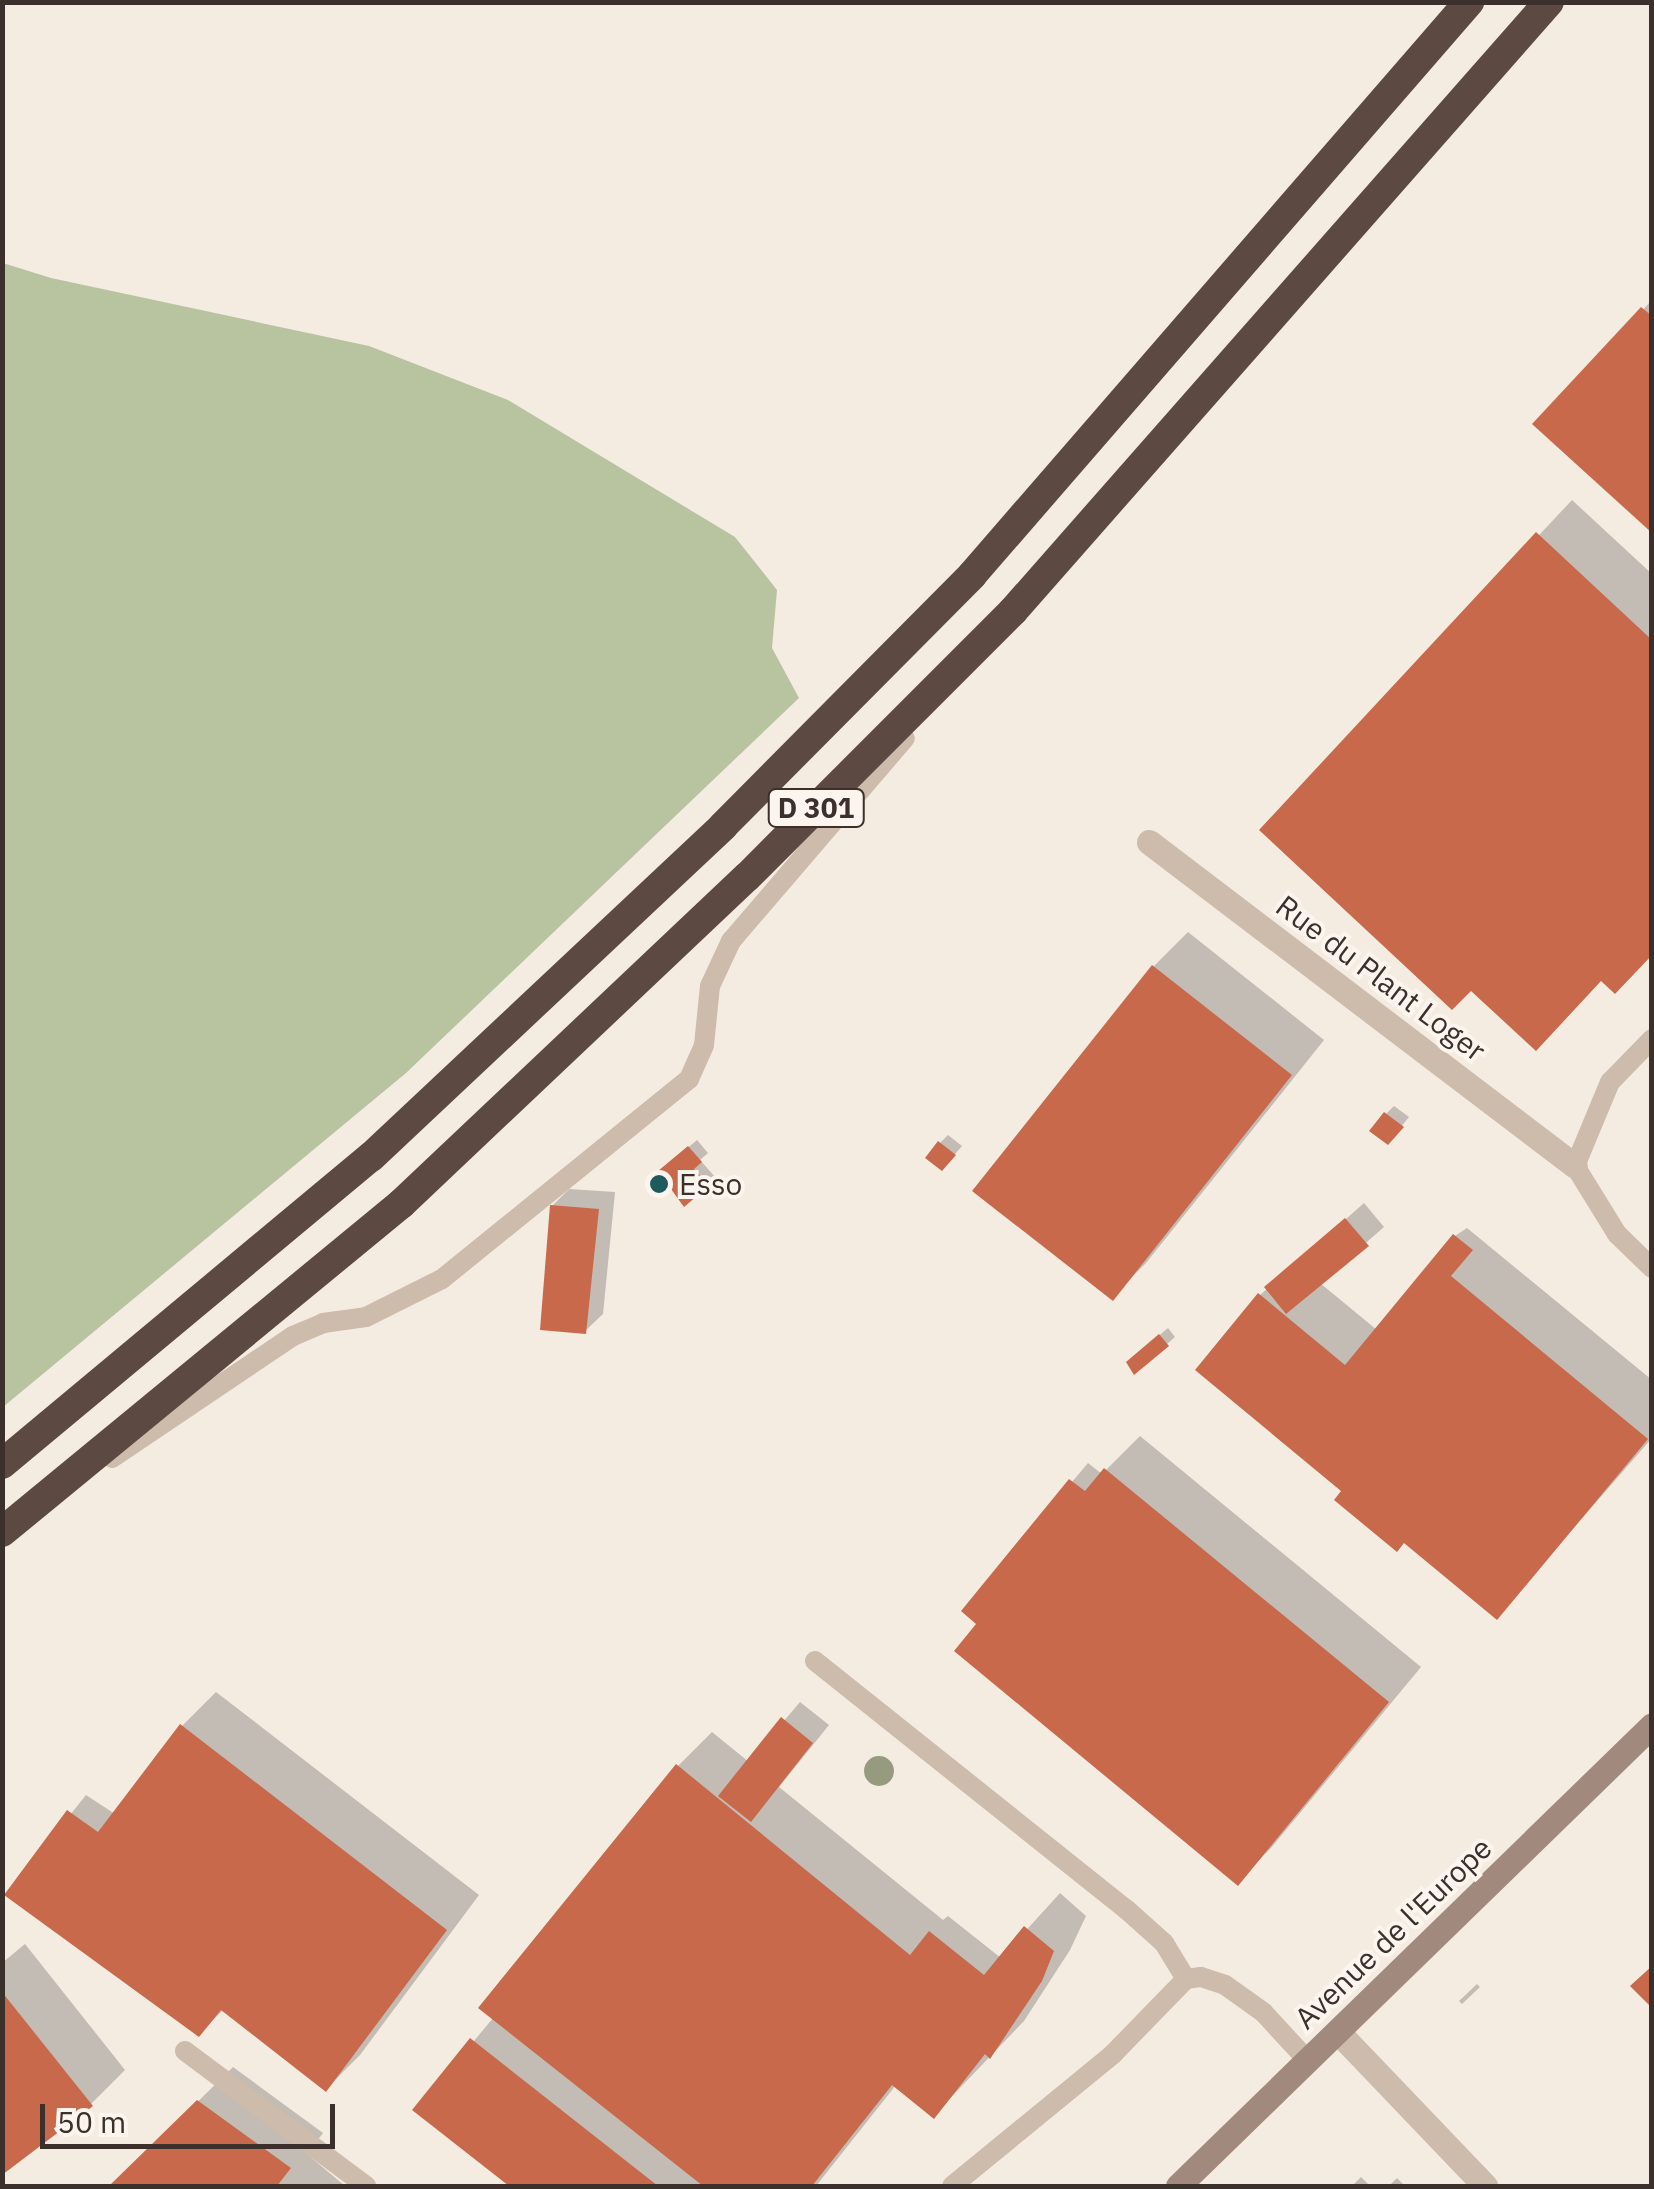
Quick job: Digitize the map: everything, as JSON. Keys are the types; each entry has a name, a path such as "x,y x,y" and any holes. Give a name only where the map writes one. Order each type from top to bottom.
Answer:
{"highway":[{"name":"D 301","path":"2,1464 371,1157 723,826 972,575 1469,2"},
{"name":"D 301","path":"4,1531 401,1204 747,877 1013,611 1549,2"}],"street":[{"name":"Rue du Plant Loger","path":"1148,842 1574,1166"},
{"name":"Avenue de l'Europe","path":"1178,2186 1652,1725"},
{"path":"1338,2032 1485,2186"}],"lane":[{"path":"4,1531 293,1336 323,1324 366,1317 442,1279 689,1078 704,1045 710,986 731,941 1013,611"},
{"path":"1652,1038 1610,1082 1574,1166 1618,1234 1652,1268"},
{"path":"815,1661 1126,1909 1164,1943 1186,1979"},
{"path":"952,2186 1113,2054 1186,1979 1201,1977 1224,1985 1263,2012 1308,2060"},
{"path":"185,2051 366,2186"}],"green space":[{"path":"3,263 51,278 369,346 508,400 735,537 777,590 772,648 799,698 406,1073 3,1407"}],"building":[{"path":"1641,307 1652,316 1652,533 1532,424"},
{"path":"1536,532 1652,640 1652,955 1615,994 1601,981 1536,1051 1471,991 1452,1010 1259,830"},
{"path":"1152,965 1292,1075 1113,1301 972,1191"},
{"path":"1384,1112 1404,1127 1388,1145 1369,1131"},
{"path":"938,1141 956,1155 942,1171 925,1158"},
{"path":"688,1146 702,1162 694,1169 709,1186 684,1207 658,1171"},
{"path":"550,1205 599,1209 586,1334 540,1330"},
{"path":"1345,1218 1369,1246 1286,1314 1264,1287"},
{"path":"1453,1234 1473,1250 1451,1276 1648,1439 1497,1620 1404,1543 1397,1552 1334,1500 1341,1491 1195,1370 1258,1293 1345,1365"},
{"path":"1159,1334 1169,1346 1134,1375 1126,1362"},
{"path":"1104,1468 1389,1702 1238,1886 954,1651 976,1624 961,1611 1069,1479 1085,1491"},
{"path":"781,1717 813,1743 751,1822 718,1796"},
{"path":"180,1724 447,1930 326,2092 221,2010 199,2037 4,1895 67,1810 98,1832"},
{"path":"676,1764 910,1955 929,1931 984,1975 1024,1926 1054,1951 1042,1981 990,2059 985,2054 934,2119 892,2085 812,2186 703,2186 478,2008"},
{"path":"1652,1966 1652,2008 1630,1986"},
{"path":"2,1992 93,2106 2,2175"},
{"path":"470,2038 658,2186 509,2186 412,2110"},
{"path":"197,2100 291,2168 277,2186 109,2186"}],"place":[{"name":"Esso","path":"659,1184"}]}
